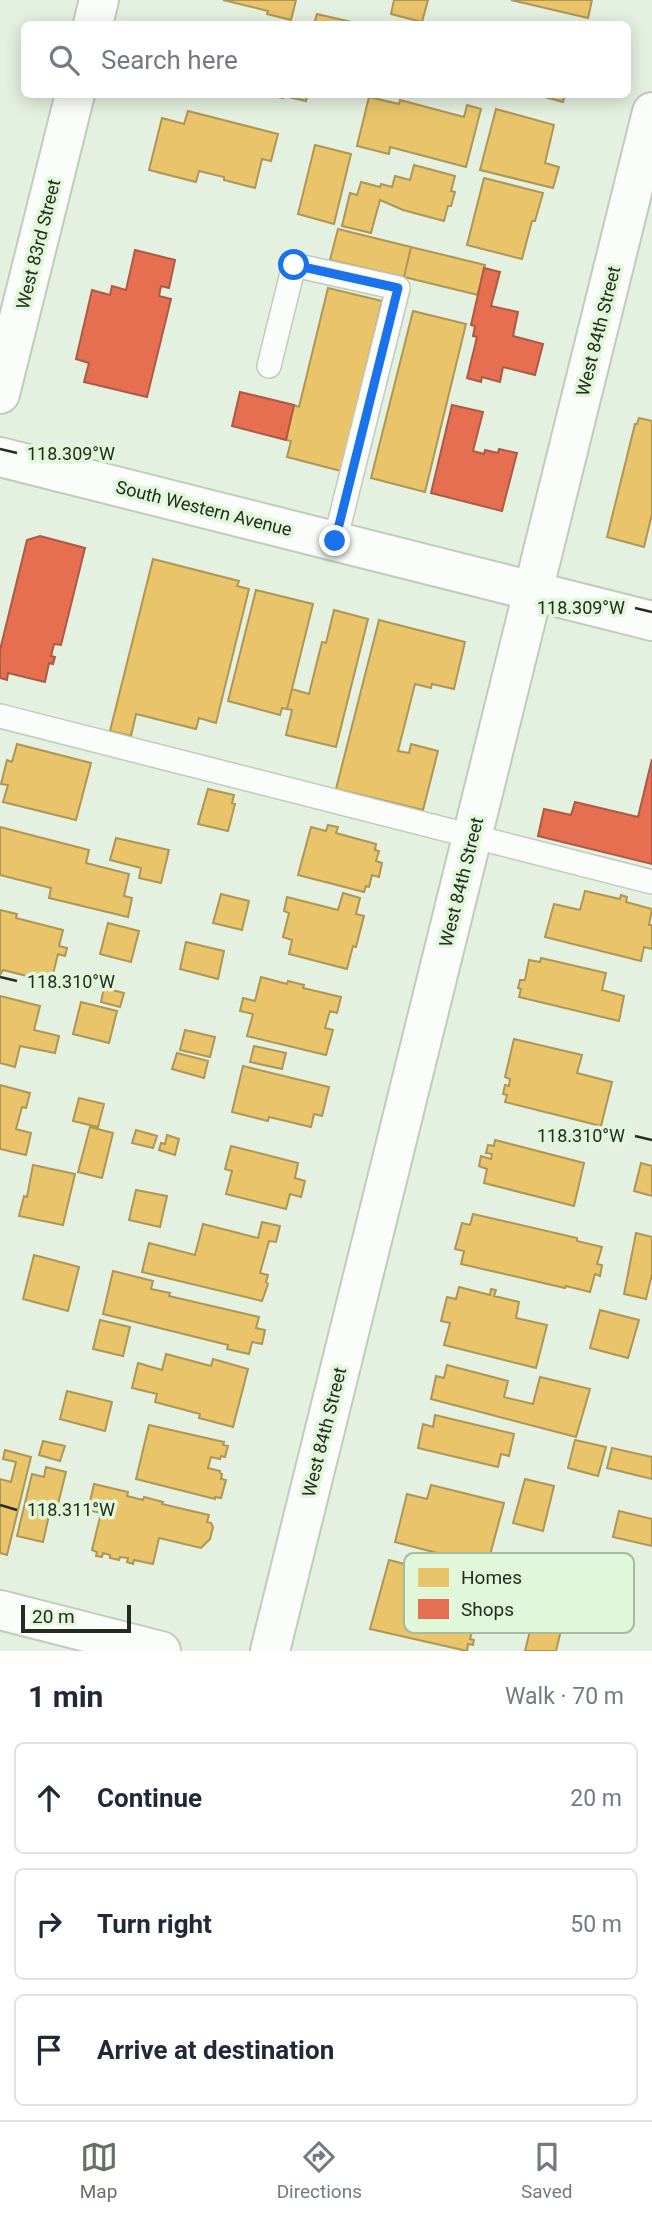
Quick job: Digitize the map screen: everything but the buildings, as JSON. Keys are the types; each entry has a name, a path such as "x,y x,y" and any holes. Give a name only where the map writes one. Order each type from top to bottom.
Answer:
{"street":[{"path":"94,21 99,0"},
{"name":"West 83rd Street","path":"0,394 74,98"},
{"name":"West 84th Street","path":"270,1651 652,112"},
{"name":"South Western Avenue","path":"0,457 652,621"},
{"path":"0,1611 162,1651"}],"lane":[{"path":"269,366 294,265 398,288 335,541"},
{"path":"0,716 652,882"}],"route":[{"path":"294,265 398,288 335,541"}]}
